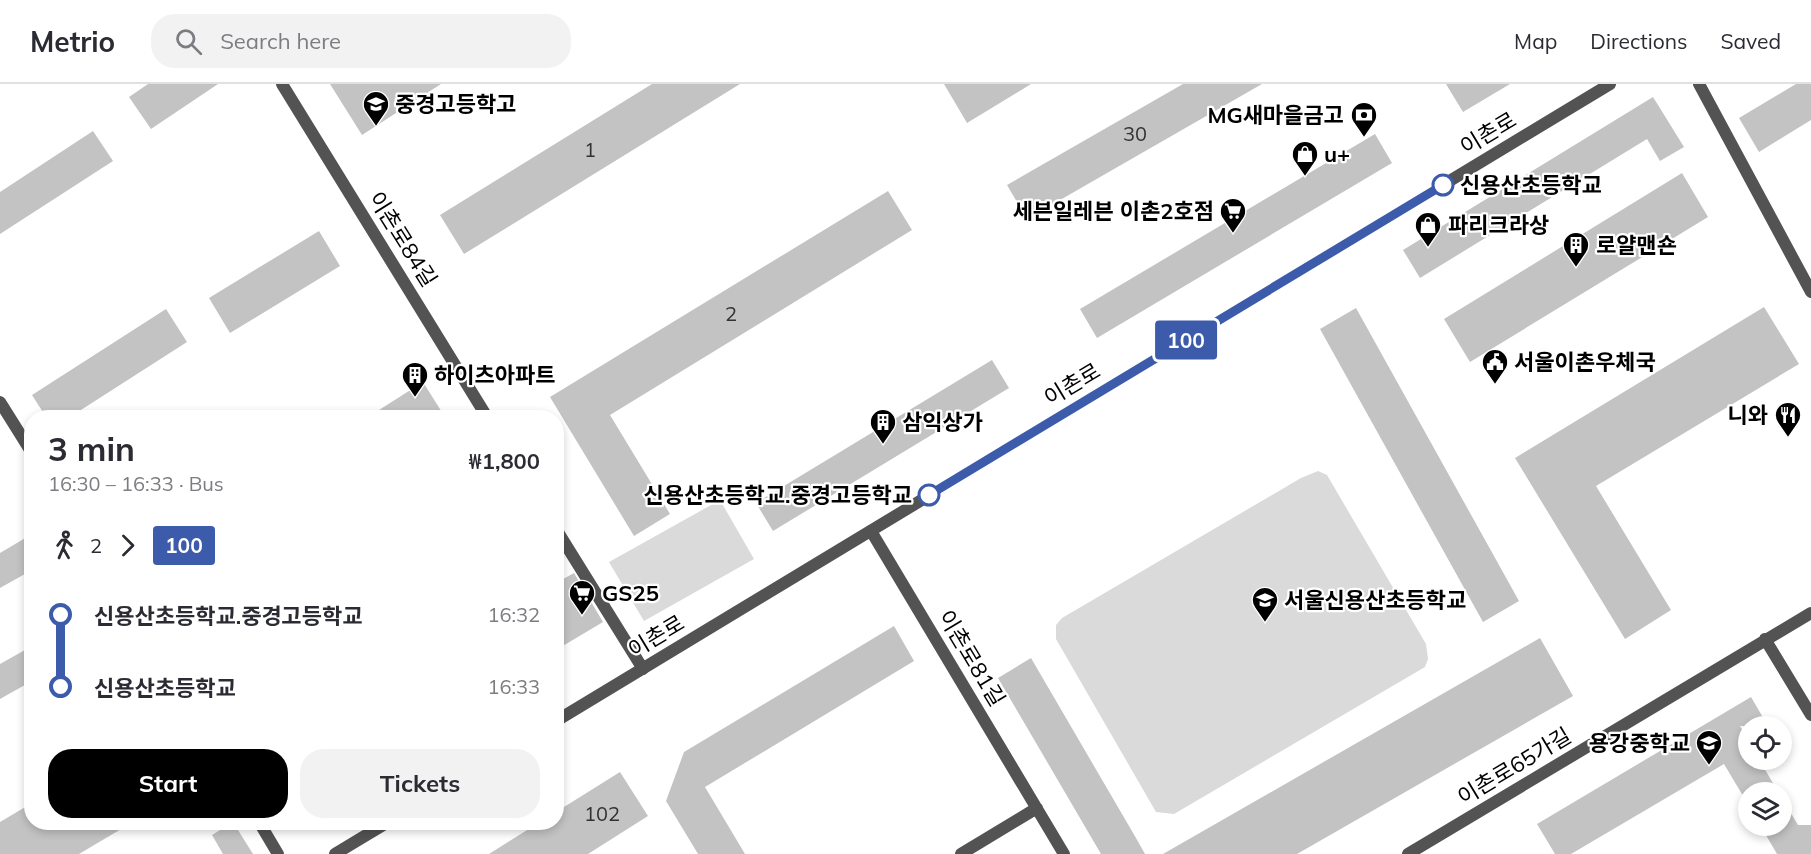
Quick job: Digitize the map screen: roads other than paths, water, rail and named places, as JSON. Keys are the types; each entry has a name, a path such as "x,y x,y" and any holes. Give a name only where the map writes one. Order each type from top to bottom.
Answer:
{"street":[{"name":"이촌로84길","path":"282,84 484,410"},
{"name":"이촌로","path":"564,716 1610,84"},
{"path":"1699,84 1811,292"},
{"path":"0,402 24,440"},
{"name":"이촌로81길","path":"871,531 1065,854"},
{"path":"564,542 643,669"},
{"name":"이촌로65가길","path":"1408,854 1811,613"},
{"path":"1765,639 1811,715"},
{"path":"961,854 1037,808"},
{"path":"263,830 278,854"},
{"path":"335,854 375,830"}],"place":[{"name":"중경고등학고","path":"376,127"},
{"name":"MG새마을금고","path":"1364,138"},
{"name":"u+","path":"1305,177"},
{"name":"신용산초등학교","path":"1443,185"},
{"name":"세븐일레븐 이촌2호점","path":"1233,234"},
{"name":"파리크라상","path":"1428,248"},
{"name":"로얄맨숀","path":"1576,268"},
{"name":"서울이촌우체국","path":"1495,385"},
{"name":"하이츠아파트","path":"415,398"},
{"name":"니와","path":"1788,438"},
{"name":"삼익상가","path":"883,445"},
{"name":"신용산초등학교.중경고등학교","path":"929,495"},
{"name":"GS25","path":"582,616"},
{"name":"서울신용산초등학교","path":"1265,623"},
{"name":"용강중학교","path":"1709,766"}]}
